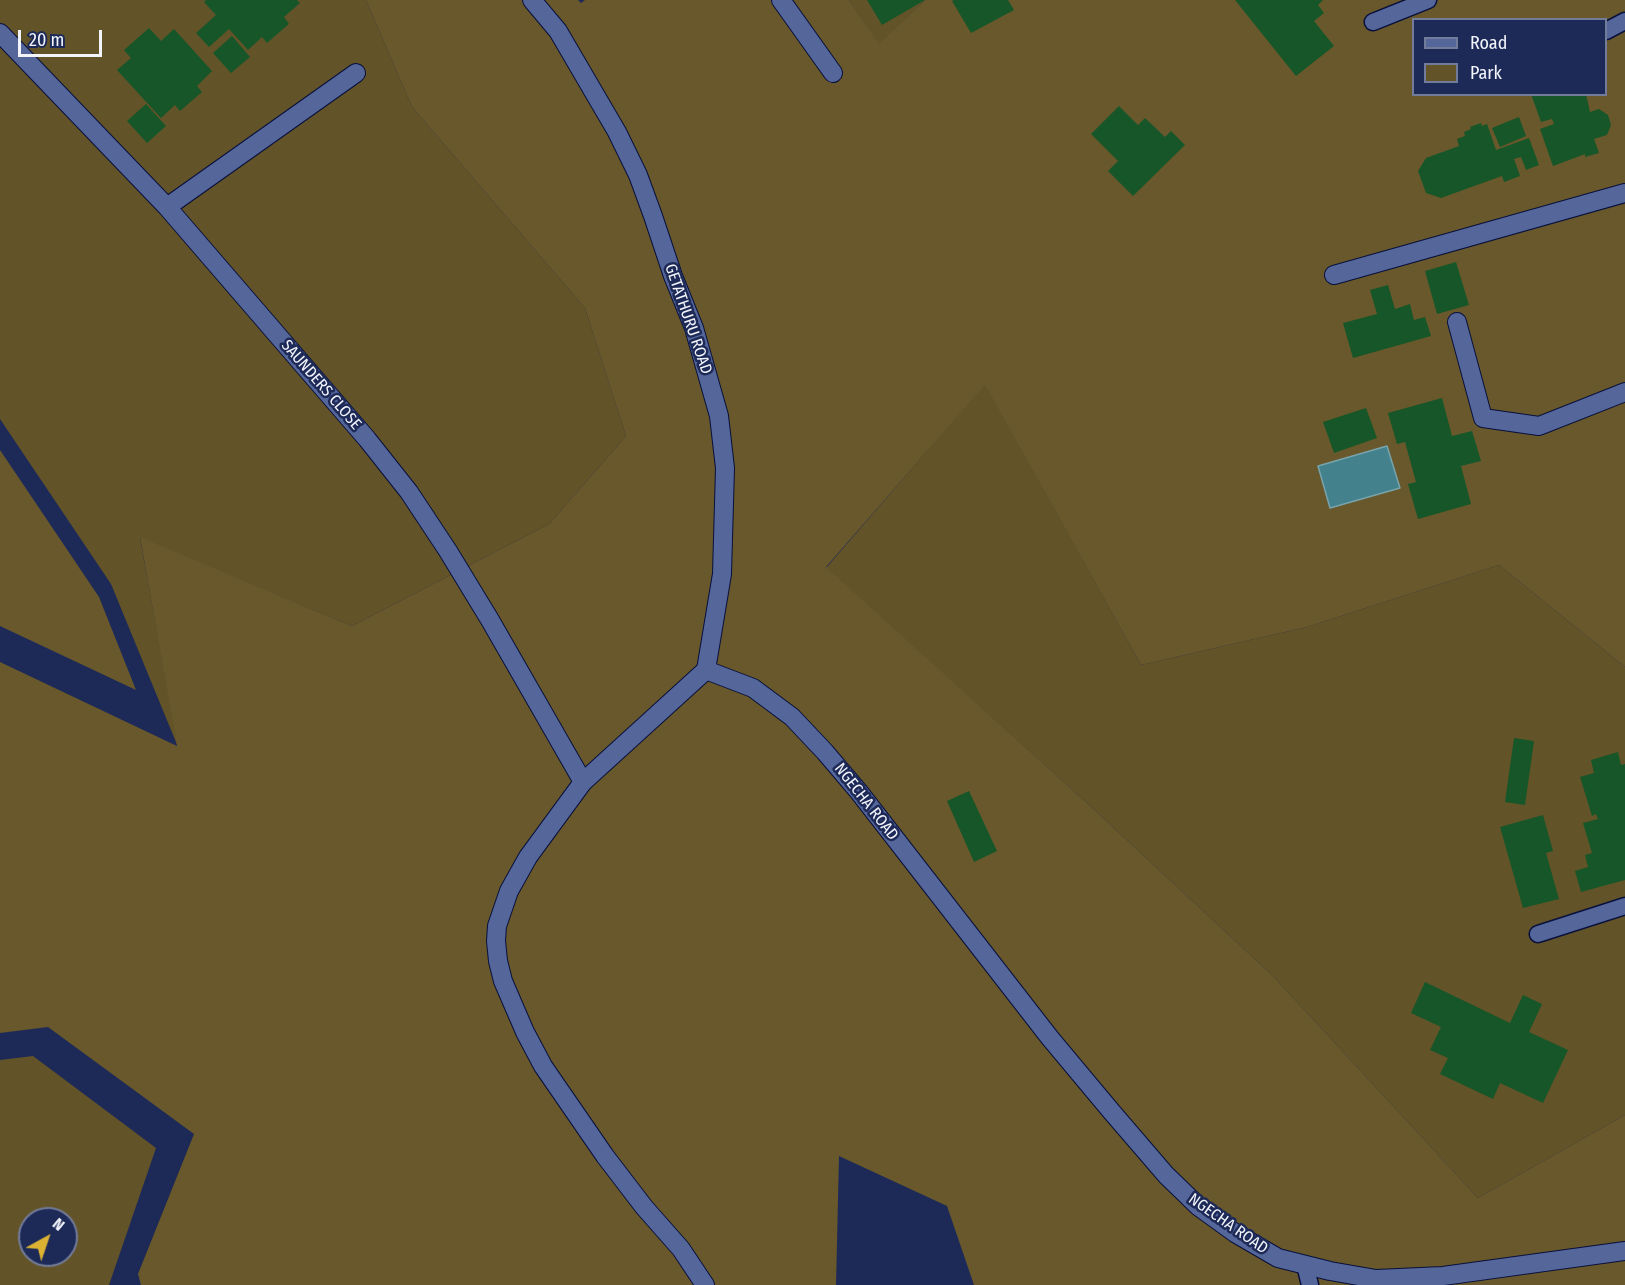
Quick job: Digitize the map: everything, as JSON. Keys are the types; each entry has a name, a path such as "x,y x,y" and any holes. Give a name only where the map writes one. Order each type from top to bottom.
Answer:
{"street":[{"name":"GETATHURU ROAD","path":"532,0 558,31 617,132 638,175 693,328 719,416 725,468 722,574 706,670"},
{"path":"781,0 832,73"},
{"name":"SAUNDERS CLOSE","path":"0,33 167,207 367,439 409,492 490,620 583,782"},
{"path":"167,207 356,73"},
{"path":"1334,275 1625,193"},
{"path":"1457,322 1483,418 1539,426 1625,392"},
{"path":"705,1285 681,1249 644,1207 605,1156 543,1066 525,1032 503,981 498,961 497,926 509,891 528,856 583,782 706,670"},
{"name":"NGECHA ROAD","path":"706,670 753,688 792,717 825,752 859,792 1050,1038 1166,1175 1199,1207 1235,1233 1278,1258 1330,1271 1376,1279 1443,1276 1625,1251"}],"lane":[{"path":"1373,22 1428,0"},
{"path":"1607,30 1625,21"},
{"path":"1538,934 1625,906"},
{"path":"1305,1265 1310,1285"}],"green space":[{"path":"0,0 366,0 412,107 585,308 626,436 549,524 352,626 140,538 178,747 111,584 0,419"},
{"path":"849,0 925,0 879,45"},
{"path":"985,384 1141,665 1307,627 1499,565 1625,667 1625,1115 1478,1198 1273,976 1087,803 826,568"},
{"path":"33,1056 156,1148 109,1285 0,1285 0,1060"}],"shaded area":[{"path":"366,0 578,0 581,3 585,0 849,0 879,44 925,0 1625,0 1625,667 1499,565 1307,627 1141,665 985,385 826,567 1087,803 1273,976 1478,1198 1625,1115 1625,1285 974,1285 947,1206 839,1156 836,1285 141,1285 138,1274 194,1134 48,1027 0,1033 0,662 177,746 140,537 352,626 549,524 626,436 585,308 412,107"},
{"path":"1387,446 1400,488 1330,508 1318,466"},
{"path":"0,450 99,597 136,690 0,626"}],"building":[{"path":"206,0 297,0 300,3 284,17 289,24 267,43 262,37 248,50 229,29 209,47 196,33 216,15 204,2"},
{"path":"867,0 925,0 882,25"},
{"path":"1008,0 1014,10 971,33 952,1"},
{"path":"1235,0 1323,0 1318,5 1324,13 1314,21 1334,46 1296,76"},
{"path":"149,28 161,41 174,29 212,71 197,86 202,92 180,111 175,105 161,118 117,70 131,58 124,50"},
{"path":"232,36 250,57 231,73 213,53"},
{"path":"1532,96 1586,96 1590,112 1599,109 1608,115 1611,125 1607,135 1594,139 1599,153 1585,157 1585,154 1553,166 1540,129 1554,124 1552,119 1541,122"},
{"path":"146,104 166,126 147,143 127,121"},
{"path":"1119,106 1138,125 1145,118 1165,137 1171,131 1185,145 1133,196 1108,171 1118,161 1091,134"},
{"path":"1519,117 1526,136 1500,147 1492,128"},
{"path":"1481,123 1482,126 1487,124 1496,150 1529,138 1539,165 1526,170 1521,157 1514,159 1520,176 1504,182 1502,176 1441,198 1426,193 1418,171 1426,158 1459,146 1457,139 1465,136 1464,132 1471,129 1470,127"},
{"path":"1456,262 1469,305 1437,314 1425,271"},
{"path":"1388,285 1395,309 1410,304 1414,320 1425,317 1431,336 1353,358 1343,323 1377,314 1370,290"},
{"path":"1442,398 1452,436 1472,431 1481,461 1461,466 1471,504 1418,519 1408,484 1416,482 1405,442 1397,444 1388,413"},
{"path":"1366,408 1377,438 1334,453 1323,422"},
{"path":"1514,738 1534,741 1525,805 1505,802"},
{"path":"1618,752 1621,765 1625,764 1625,880 1581,892 1575,871 1588,867 1585,855 1592,853 1583,823 1598,819 1596,814 1592,816 1580,777 1594,773 1591,760"},
{"path":"969,791 997,851 974,862 947,801"},
{"path":"1543,815 1553,851 1546,853 1559,899 1523,908 1500,827"},
{"path":"1425,982 1510,1023 1523,995 1542,1004 1529,1032 1568,1050 1543,1103 1500,1083 1493,1099 1440,1074 1448,1058 1430,1050 1441,1027 1411,1013"}]}
